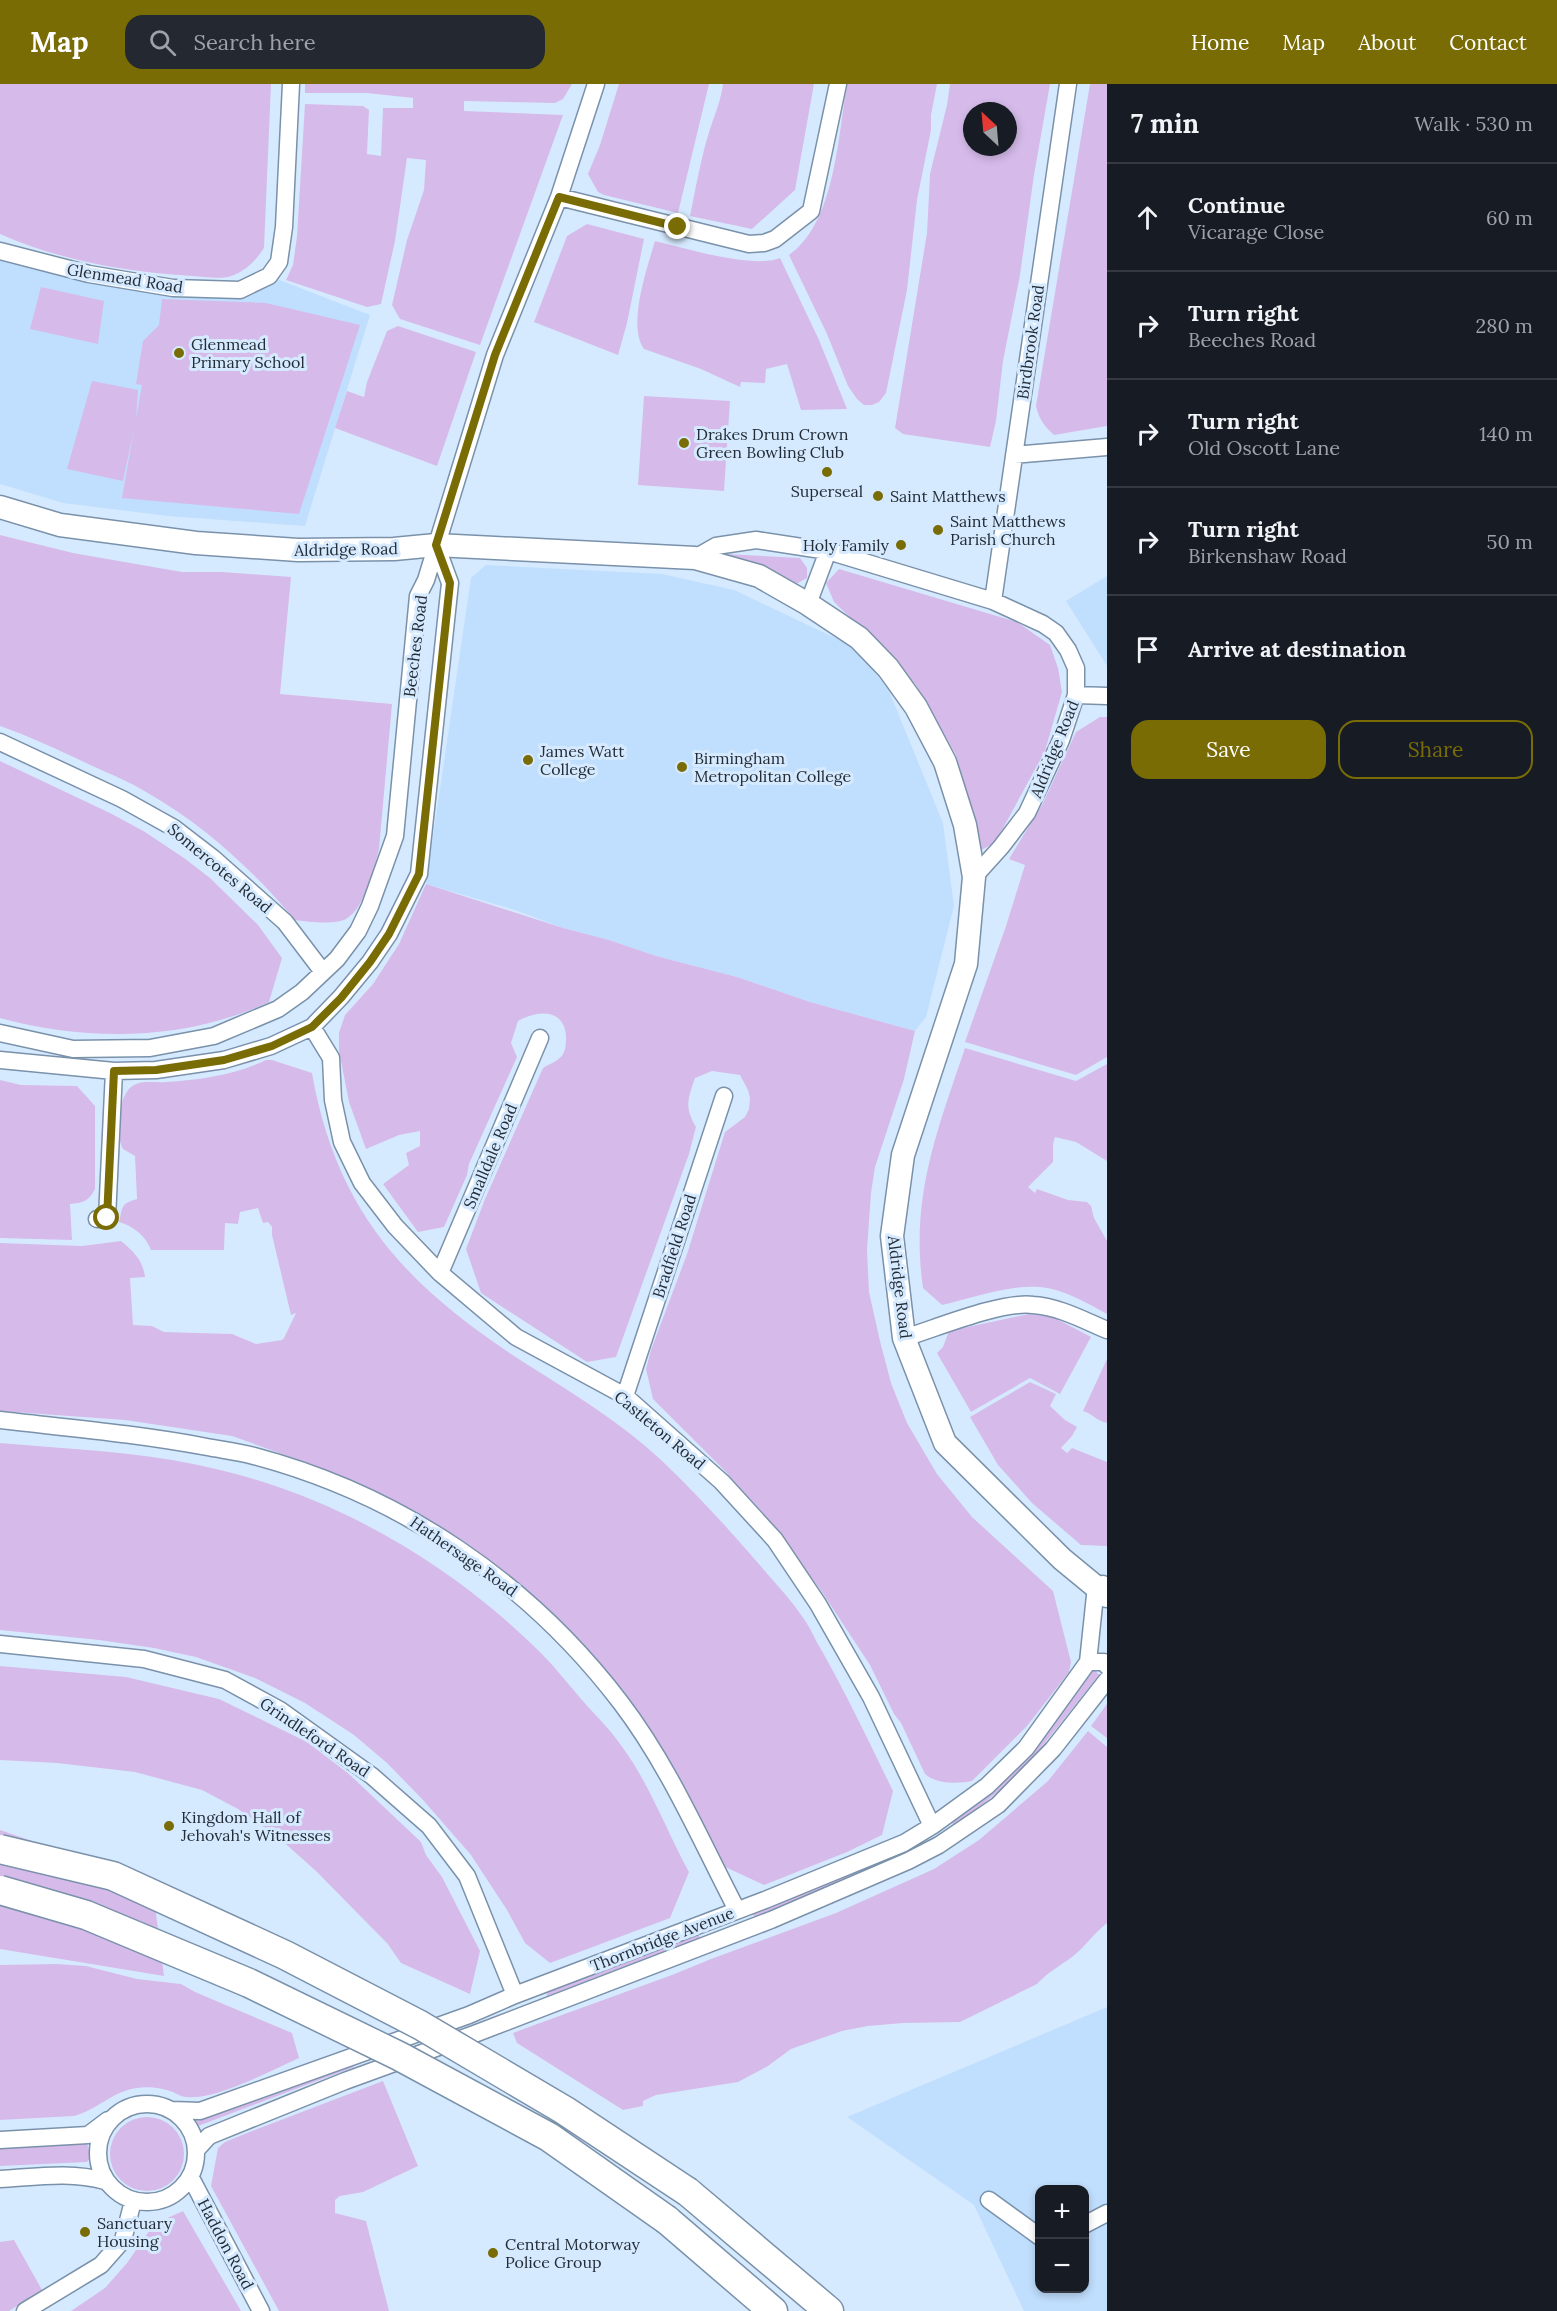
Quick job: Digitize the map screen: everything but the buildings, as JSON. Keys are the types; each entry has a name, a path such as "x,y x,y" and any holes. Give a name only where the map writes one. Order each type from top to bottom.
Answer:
{"highway":[{"path":"0,1849 112,1876 285,1956 420,2025 564,2110 688,2192 830,2311"},
{"path":"0,1890 86,1915 249,1983 399,2056 549,2138 667,2220 773,2311"}],"street":[{"name":"Glenmead Road","path":"0,251 89,274 173,288 240,290 269,276 279,262 284,227 291,84"},
{"path":"436,545 495,355 559,197 596,84"},
{"path":"559,197 749,244 764,243 775,239 811,211 838,84"},
{"name":"Birdbrook Road","path":"993,601 1068,84"},
{"path":"1014,455 1107,447"},
{"name":"Aldridge Road","path":"0,507 60,525 196,543 297,550 394,549 436,545 695,558 759,576 808,604 859,639 888,668 916,707 945,762 965,825 974,877 966,964 903,1155 892,1236 904,1338 945,1443 1062,1559 1103,1589"},
{"name":"Aldridge Road","path":"695,558 716,546 756,540 828,551 993,601 1043,624 1056,633 1068,650 1076,668 1076,695 1061,740 1027,813 1001,848 974,877"},
{"name":"Beeches Road","path":"0,1033 73,1049 150,1048 214,1036 278,1009 302,992 337,959 358,931 370,906 395,836 418,596 426,580 436,545"},
{"name":"Beeches Road","path":"0,1060 114,1071 156,1070 224,1060 272,1046 312,1027 341,998 389,934 419,874 450,583 436,545"},
{"path":"808,604 828,551"},
{"path":"1076,695 1107,696"},
{"name":"Somercotes Road","path":"0,742 101,789 174,828 213,858 285,922 322,972"},
{"name":"Castleton Road","path":"312,1027 331,1058 333,1100 342,1142 362,1183 395,1226 440,1273 516,1337 625,1396 722,1482 775,1540 818,1604 871,1697 932,1826"},
{"name":"Smalldale Road","path":"440,1273 540,1038"},
{"path":"97,1219 107,1218 114,1071"},
{"name":"Bradfield Road","path":"625,1396 724,1096"},
{"path":"904,1338 1005,1307 1033,1305 1060,1310 1107,1330"},
{"name":"Hathersage Road","path":"0,1420 162,1438 253,1456 352,1490 404,1514 462,1551 522,1597 567,1640 622,1704 664,1770 736,1910"},
{"name":"Thornbridge Avenue","path":"172,2110 200,2111 469,2015 904,1843 932,1826 987,1785 1026,1748 1088,1662 1103,1589"},
{"name":"Grindleford Road","path":"0,1644 144,1659 225,1680 280,1710 372,1776 429,1826 467,1876 515,1995"},
{"path":"1088,1662 1104,1662 1107,1666"},
{"name":"Thornbridge Avenue","path":"197,2149 209,2136 334,2085 771,1920 919,1856 998,1805 1053,1749 1107,1680"},
{"path":"0,2140 88,2135 122,2110 145,2102 172,2110 182,2117 193,2132 197,2149 191,2178 169,2198 158,2202 133,2202 117,2194 105,2181 97,2160 98,2143 106,2125 122,2110"},
{"path":"0,2179 64,2175 89,2176 105,2181"},
{"name":"Haddon Road","path":"191,2178 261,2311"},
{"path":"990,2200 1035,2233"},
{"path":"25,2311 101,2265 123,2240 133,2202"},
{"path":"1089,2222 1107,2213"}],"shaded area":[{"path":"0,84 271,84 264,248 251,264 239,273 230,277 214,278 144,272 95,264 47,251 0,234"},
{"path":"305,84 572,84 563,99 555,103 464,101 464,111 563,115 480,345 400,319 392,305 407,240 424,190 426,160 407,158 395,241 381,304 367,307 286,280 293,265 297,236 305,104 363,106 369,110 367,154 381,156 383,108 413,108 413,98 367,93 305,93"},
{"path":"619,84 709,84 678,213 604,195 598,192 588,174 600,145"},
{"path":"723,84 814,84 795,190 752,229 690,216 704,150"},
{"path":"847,84 937,84 931,115 931,130 917,200 907,290 886,393 879,402 872,405 864,405 848,386 827,334 789,255 804,241 825,201 837,153"},
{"path":"950,84 1050,84 990,447 903,434 895,428 927,233 930,174"},
{"path":"1090,84 1107,84 1107,426 1054,435 1042,422 1036,406"},
{"path":"587,224 644,239 618,355 534,322 567,236"},
{"path":"655,241 736,259 768,261 780,258 819,340 847,409 801,410 787,364 766,369 765,383 741,382 740,387 701,369 644,349 639,339 638,312"},
{"name":"Glenmead Primary School","path":"0,251 89,274 240,290 269,276 370,315 305,526 168,516 63,503 0,484"},
{"path":"41,287 104,301 98,344 30,329"},
{"path":"162,299 266,303 360,325 299,514 122,498 134,429 123,481 67,469 92,381 138,390 136,419 142,385 136,384 143,341 159,325"},
{"path":"398,326 476,352 437,466 335,428 347,391 364,397 367,382 387,331"},
{"name":"Drakes Drum Crown Green Bowling Club","path":"644,396 730,401 724,491 638,485"},
{"path":"0,535 73,553 182,572 222,572 291,577 280,694 392,704 379,849 368,887 353,914 335,922 295,920 245,866 208,834 167,805 118,777 0,726"},
{"path":"726,554 800,558 807,568 807,578 796,584"},
{"name":"Birmingham Metropolitan College","path":"486,565 662,574 734,590 859,651 889,691 943,823 954,906 926,1017 915,1031 810,1002 737,977 656,956 426,884 471,578"},
{"path":"839,569 1017,622 1050,645 1058,668 1062,692 1045,751 995,843 981,850 956,755 916,685 887,653 834,602 826,583"},
{"path":"1107,576 1107,666 1066,601"},
{"path":"1100,717 1107,717 1107,1057 1076,1075 965,1042 1025,865 1009,859 1043,803 1076,732"},
{"path":"0,761 145,832 210,878 258,925 282,958 269,1002 237,1015 204,1024 170,1031 136,1034 68,1031 0,1018"},
{"path":"426,884 656,956 737,977 810,1002 915,1031 904,1079 875,1167 871,1193 867,1250 869,1292 880,1341 891,1383 907,1423 937,1474 972,1517 1053,1591 1071,1662 1069,1672 1027,1726 972,1781 947,1782 935,1780 925,1774 870,1665 820,1589 771,1525 727,1473 653,1399 646,1369 651,1350 687,1254 725,1132 745,1117 749,1109 748,1090 740,1075 712,1071 695,1078 688,1103 696,1127 689,1154 616,1357 587,1362 481,1293 466,1249 485,1199 543,1068 559,1059 564,1052 566,1038 564,1027 555,1016 533,1015 518,1021 511,1043 517,1057 469,1164 467,1175 444,1227 418,1232 383,1184 409,1165 406,1153 420,1146 420,1131 399,1135 366,1149 349,1102 339,1051 339,1033 345,1015 373,984 399,944"},
{"path":"965,1048 1076,1081 1107,1064 1107,1161 1076,1142 1055,1137 1053,1162 1028,1187 1035,1193 1037,1189 1068,1200 1087,1202 1091,1206 1094,1218 1107,1241 1107,1314 1070,1295 1047,1288 1008,1289 942,1305 923,1288 920,1224 923,1194 936,1137"},
{"path":"266,1060 312,1073 324,1124 340,1168 360,1208 386,1244 415,1277 448,1308 486,1337 596,1409 645,1446 673,1471 710,1510 795,1606 841,1686 893,1791 882,1835 847,1852 764,1885 721,1865 599,1666 380,1493 313,1465 232,1436 125,1420 0,1411 0,1243 82,1246 121,1241 140,1261 145,1277 130,1278 133,1325 152,1326 164,1332 232,1334 256,1344 284,1338 296,1313 291,1315 272,1227 268,1222 263,1223 258,1208 240,1212 238,1224 225,1223 224,1250 151,1250 146,1240 138,1232 119,1222 123,1207 137,1199 135,1156 123,1149 119,1134 121,1105 129,1089 141,1083 218,1076"},
{"path":"0,1080 21,1085 77,1086 95,1106 95,1189 85,1201 70,1204 72,1240 0,1238"},
{"path":"1029,1314 1053,1317 1091,1337 1060,1394 1030,1378 971,1412 937,1353 943,1347 949,1331"},
{"path":"1107,1359 1107,1423 1083,1411"},
{"path":"1030,1382 1056,1394 1050,1406 1065,1420 1077,1427 1061,1448 1067,1453 1072,1448 1107,1462 1107,1546 1081,1545 1032,1503 998,1465 970,1417"},
{"path":"0,1443 149,1456 246,1477 293,1492 338,1511 425,1559 504,1619 546,1658 614,1735 633,1762 689,1872 670,1918 550,1963 525,1943 507,1910 471,1855 423,1800 387,1763 354,1735 305,1703 255,1678 196,1657 99,1640 0,1630"},
{"path":"0,1666 126,1677 219,1699 307,1742 349,1774 421,1842 426,1855 442,1877 480,1951 470,1994 401,1963 387,1943 317,1872 278,1837 238,1809 202,1790 135,1772 57,1763 0,1760"},
{"path":"1094,1669 1099,1675 1020,1774 954,1827 951,1821 1022,1762"},
{"path":"1107,1704 1107,1738 1091,1726"},
{"path":"1088,1731 1107,1747 1107,1923 1077,1953 1037,1984 960,2022 903,2023 842,2031 791,2049 768,2066 738,2082 656,2095 643,2101 643,2106 623,2110 517,2043 513,2033 836,1913 934,1869 979,1840 1048,1781"},
{"path":"0,1830 152,1882 164,1976 0,1949"},
{"path":"893,1855 896,1861 755,1917 751,1912"},
{"path":"698,1932 700,1938 547,1996 546,1990"},
{"path":"0,1965 86,1966 137,1979 181,1984 292,2033 299,2058 243,2084 198,2097 184,2097 164,2089 141,2087 120,2093 74,2116 0,2120"},
{"path":"1107,2007 1107,2311 1024,2311 974,2205 847,2117"},
{"path":"350,2061 354,2067 198,2126 196,2120"},
{"path":"383,2081 418,2166 363,2192 340,2196 335,2200 335,2213 366,2221 389,2311 279,2311 211,2186 218,2148 225,2142 252,2131"},
{"path":"140,2117 154,2117 168,2123 178,2133 184,2147 182,2168 168,2185 154,2191 140,2191 126,2185 116,2175 110,2161 110,2147 116,2133 126,2123"},
{"path":"87,2143 91,2157 87,2162 0,2166 0,2145"},
{"path":"183,2211 241,2311 71,2311 105,2288 127,2263 154,2224"},
{"path":"14,2240 42,2290 9,2311 0,2311 0,2242"}],"place":[{"name":"Glenmead Primary School","path":"179,353"},
{"name":"Drakes Drum Crown Green Bowling Club","path":"684,443"},
{"name":"Superseal","path":"827,472"},
{"name":"Saint Matthews","path":"878,496"},
{"name":"Saint Matthews Parish Church","path":"938,530"},
{"name":"Holy Family","path":"901,545"},
{"name":"James Watt College","path":"528,760"},
{"name":"Birmingham Metropolitan College","path":"682,767"},
{"name":"Kingdom Hall of Jehovah's Witnesses","path":"169,1826"},
{"name":"Sanctuary Housing","path":"85,2232"},
{"name":"Central Motorway Police Group","path":"493,2253"}],"route":[{"path":"107,1218 114,1071 156,1070 224,1060 272,1046 312,1027 341,998 370,962 389,934 419,874 450,583 436,545 495,355 559,197 678,227"}]}
